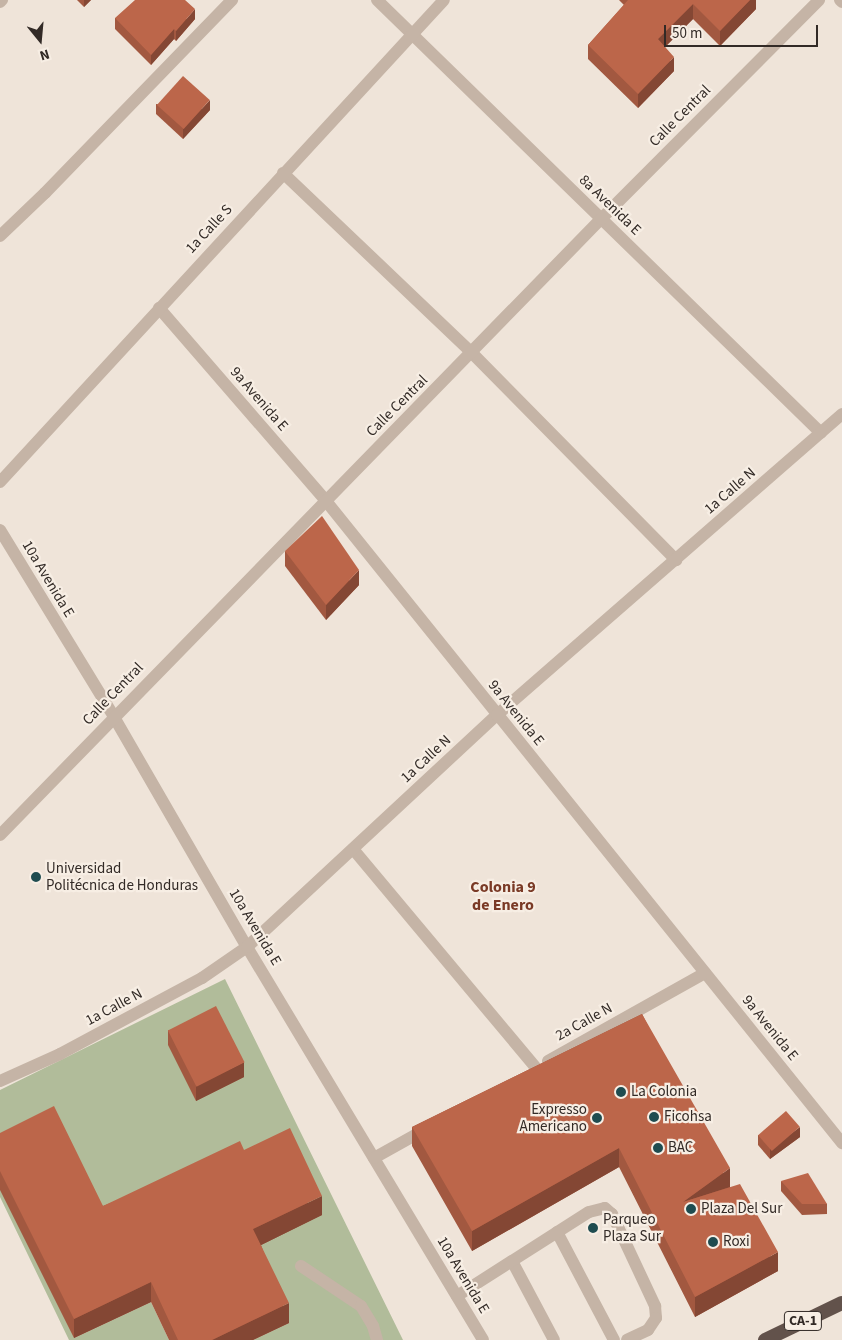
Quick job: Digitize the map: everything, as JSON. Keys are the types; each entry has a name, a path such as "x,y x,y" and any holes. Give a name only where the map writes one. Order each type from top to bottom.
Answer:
{"highway":[{"name":"CA-1","path":"765,1340 842,1303"}],"street":[{"path":"0,236 46,193 232,0"},
{"name":"8a Avenida E","path":"377,0 822,433"},
{"name":"1a Calle S","path":"0,482 444,0"},
{"name":"Calle Central","path":"0,835 601,219 819,0"},
{"path":"283,173 472,353 676,560"},
{"name":"9a Avenida E","path":"160,308 326,501 842,1143"},
{"name":"1a Calle N","path":"0,1081 60,1054 202,978 247,947 497,715 842,414"},
{"name":"10a Avenida E","path":"0,530 114,717 247,947 483,1340"},
{"name":"2a Calle N","path":"353,849 531,1070 706,973"},
{"path":"374,1158 434,1124"},
{"path":"456,1296 589,1212 605,1208 612,1214 654,1306 656,1318 648,1330 627,1340"},
{"path":"557,1232 614,1340"},
{"path":"512,1261 554,1340"},
{"path":"300,1266 361,1306 373,1326 377,1340"}],"green space":[{"path":"225,979 403,1340 253,1340 289,1323 253,1249 290,1147 74,1338 151,1302 169,1340 69,1340 0,1197 0,1090"}],"building":[{"path":"135,0 185,0 195,9 151,55 115,18"},
{"path":"628,0 750,0 720,31 693,4 658,39 674,57 638,94 588,45"},
{"path":"183,76 210,100 184,129 157,105"},
{"path":"322,516 359,570 326,605 285,551"},
{"path":"216,1006 245,1062 196,1087 168,1031"},
{"name":"Plaza Del Sur","path":"642,1014 730,1168 683,1202 740,1184 778,1252 695,1297 619,1148 472,1231 412,1127"},
{"path":"54,1106 103,1206 240,1141 244,1150 290,1128 322,1196 253,1229 289,1303 212,1340 178,1340 151,1282 74,1319 0,1171 0,1133"},
{"path":"786,1111 800,1127 772,1151 758,1135"},
{"path":"808,1173 827,1204 802,1204 781,1181"}],"place":[{"name":"Universidad Politécnica de Honduras","path":"36,877"},
{"name":"La Colonia","path":"621,1092"},
{"name":"Ficohsa","path":"654,1117"},
{"name":"Expresso Americano","path":"597,1118"},
{"name":"BAC","path":"658,1148"},
{"name":"Plaza Del Sur","path":"691,1209"},
{"name":"Parqueo Plaza Sur","path":"593,1228"},
{"name":"Roxi","path":"713,1242"}],"district":[{"name":"Colonia 9 de Enero","path":"503,896"}]}
